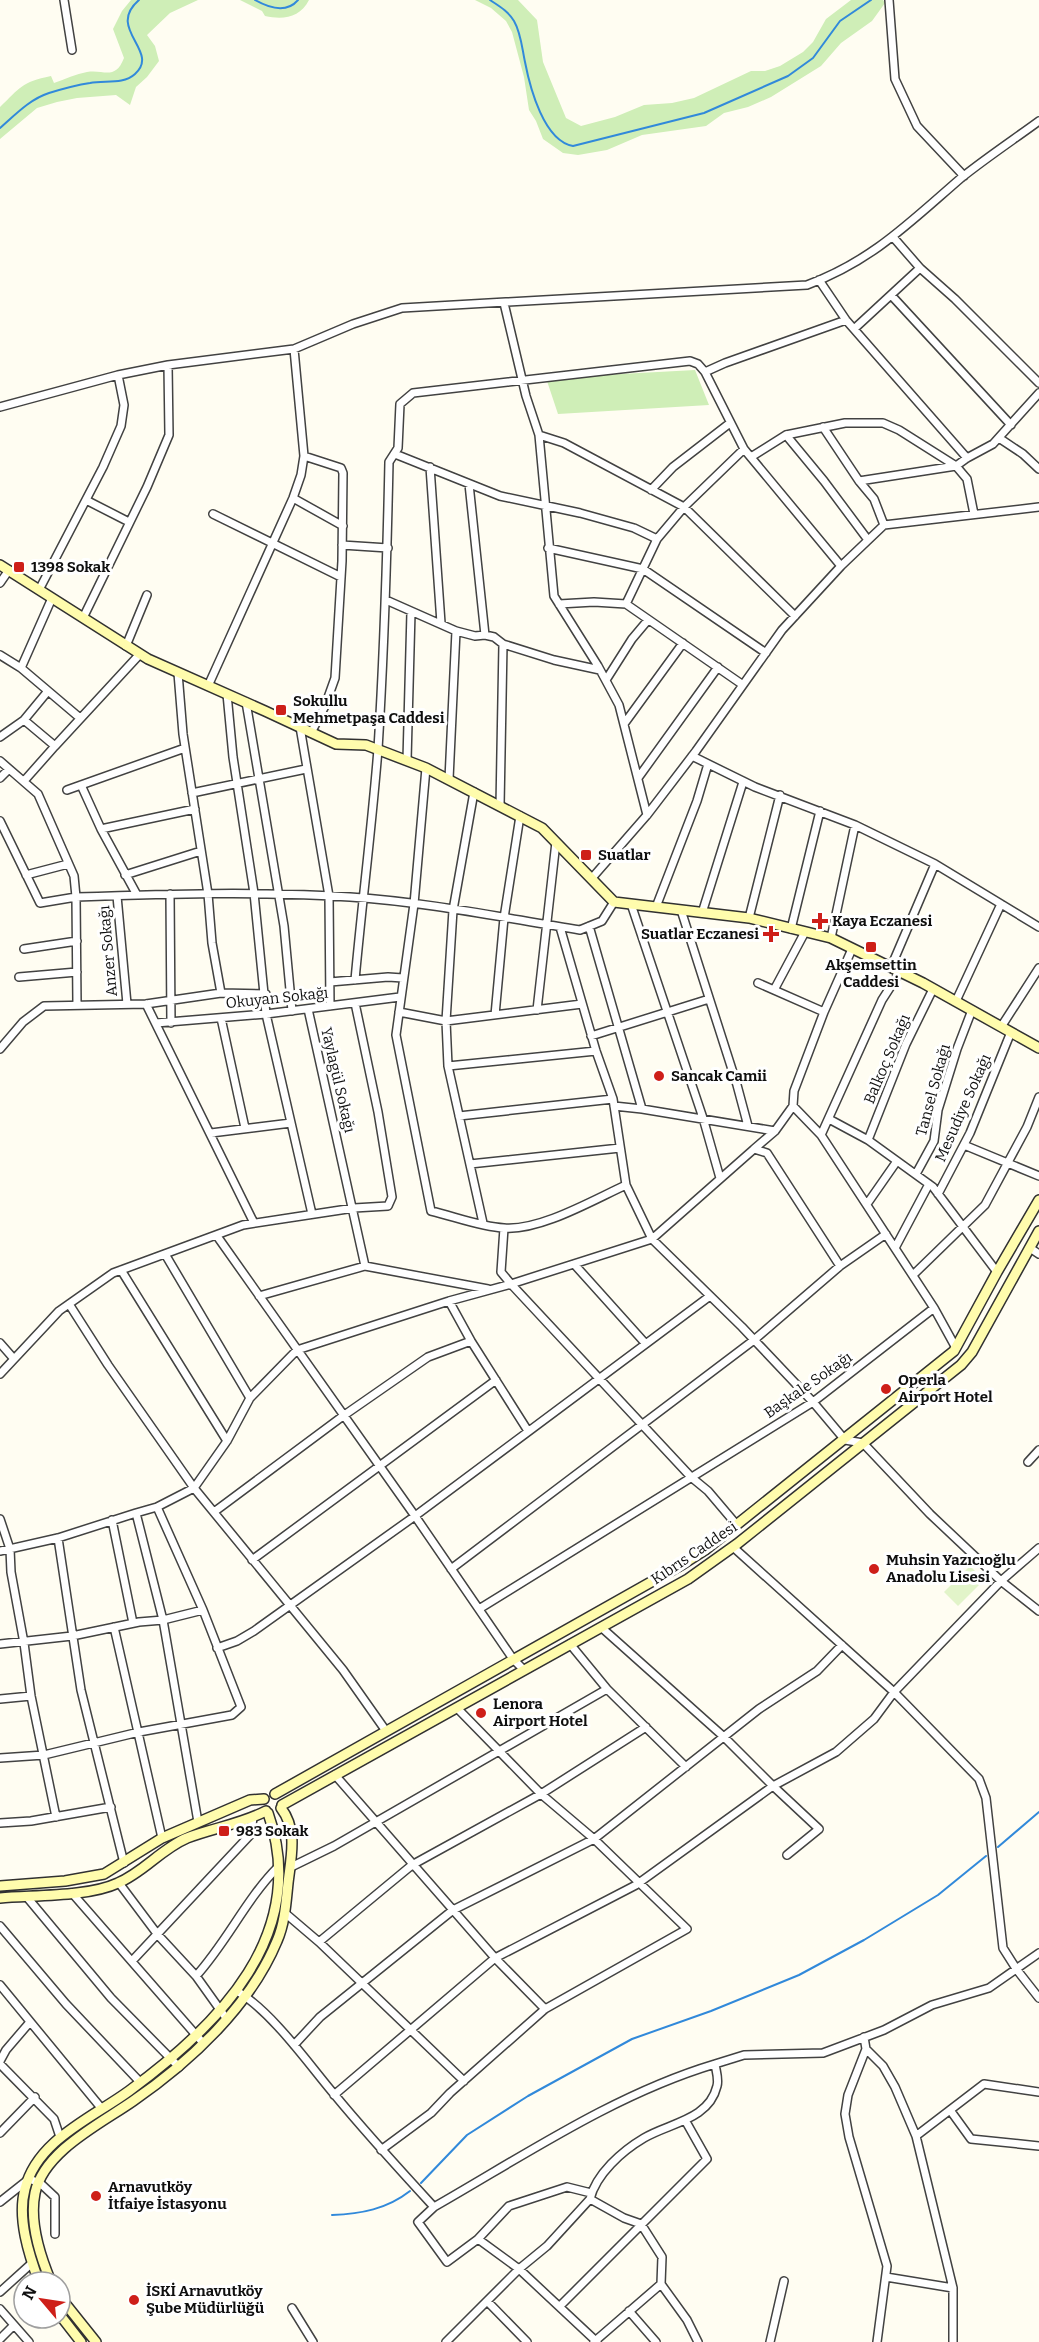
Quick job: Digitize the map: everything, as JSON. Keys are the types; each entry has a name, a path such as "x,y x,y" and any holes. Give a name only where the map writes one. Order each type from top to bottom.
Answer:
{"main road":[{"path":"4,568 126,646 178,673 336,744 366,745 426,768 542,828 614,902 749,918 831,938 956,1001 1039,1048"},
{"path":"0,1886 99,1876 112,1871 162,1838 250,1800 264,1799 275,1794 683,1564 845,1440 947,1358 956,1348 1039,1200"},
{"name":"Kıbrıs Caddesi","path":"282,1807 335,1775 688,1579 733,1547 966,1360 1039,1231"},
{"path":"35,2270 23,2217 25,2189 39,2160 60,2137 170,2060 224,2013 263,1969 278,1940 285,1913 291,1867 292,1827 282,1807 280,1797 275,1794"},
{"path":"242,1994 268,1936 274,1911 278,1867 277,1837 262,1804 264,1799"},
{"path":"0,1898 72,1893 119,1883 166,1849 187,1838 267,1812 274,1814 282,1807"},
{"path":"47,2270 39,2247 34,2217 35,2192 48,2166 68,2145 179,2067 203,2043 224,2013"},
{"path":"72,2313 96,2342"}],"street":[{"path":"64,0 72,50"},
{"path":"889,0 896,79 917,126 964,176"},
{"path":"0,407 118,375 168,365 294,349 353,324 402,308 807,285 834,275 893,237 964,176 1038,122"},
{"path":"893,237 921,268 956,299 1039,383"},
{"path":"854,329 921,268"},
{"path":"819,280 846,320 967,458"},
{"path":"891,295 1011,424"},
{"path":"504,303 522,379 539,435 554,596 619,705 647,815"},
{"path":"705,372 846,320"},
{"path":"208,686 293,498 301,475 304,456 294,349"},
{"path":"355,980 378,749 386,600 388,462 398,447 400,404 408,395 522,379 690,361 698,364 705,372 744,449 841,566"},
{"path":"83,618 169,435 168,365"},
{"path":"39,590 121,426 124,405 118,375"},
{"path":"859,481 956,466 993,444 1038,396"},
{"path":"651,490 673,467 730,423"},
{"path":"751,457 786,435 845,423 883,423 899,430 956,466 968,480 974,514"},
{"path":"823,427 859,481 874,499 884,525"},
{"path":"539,435 564,443 684,507 795,616"},
{"path":"786,435 868,540"},
{"path":"999,438 1023,454 1039,469"},
{"path":"626,604 657,539 684,507 744,449"},
{"path":"395,454 500,496 580,513 634,528 657,539"},
{"path":"304,456 328,462 341,468 343,473 343,526 335,678 326,706 311,732"},
{"path":"430,467 441,623"},
{"path":"469,484 485,635"},
{"path":"293,498 343,526"},
{"path":"86,500 129,522"},
{"path":"592,878 647,815 795,616 841,566 884,525 1039,507"},
{"path":"213,514 341,577"},
{"path":"342,545 387,548"},
{"path":"548,548 643,569 766,652"},
{"path":"0,583 4,568"},
{"path":"126,646 147,595"},
{"path":"21,668 52,598"},
{"path":"386,600 456,631 475,636 494,637 504,644 561,662 600,670"},
{"path":"559,604 594,602 626,604 743,685"},
{"path":"407,760 411,612"},
{"path":"606,680 632,639 648,620"},
{"path":"449,779 456,631"},
{"path":"624,724 683,643"},
{"path":"500,806 504,644"},
{"path":"24,781 140,654"},
{"path":"0,655 21,668 80,718"},
{"path":"638,778 718,668"},
{"path":"178,673 185,748 221,993"},
{"path":"0,737 24,720 48,690"},
{"path":"227,694 254,893 267,1014 312,1214"},
{"path":"246,702 284,926 292,1011"},
{"path":"24,720 55,746"},
{"path":"300,727 329,896 330,1006"},
{"path":"67,790 185,748"},
{"path":"692,756 743,782 855,825 935,864 1039,927"},
{"path":"0,761 38,794 74,876 77,1005"},
{"path":"656,907 697,801 708,764"},
{"path":"426,768 414,904 396,1035 431,1211 504,1228 527,1227 558,1217 626,1185"},
{"path":"0,778 9,769"},
{"path":"192,793 306,769"},
{"path":"702,913 743,782"},
{"path":"81,785 101,829 137,895"},
{"path":"474,792 453,910 446,1020 448,1066 483,1224"},
{"path":"749,918 780,795"},
{"path":"101,829 195,809"},
{"path":"791,929 820,811"},
{"path":"495,1015 504,918 520,816"},
{"path":"0,821 40,903 76,897 170,894 254,893 329,896 414,904 580,930 602,921 614,902"},
{"path":"831,938 855,825"},
{"path":"537,1010 556,842"},
{"path":"125,875 201,851"},
{"path":"26,875 68,864"},
{"path":"821,1135 882,1000 935,864"},
{"path":"170,894 171,1023"},
{"name":"Anzer Sokağı","path":"117,896 127,1004"},
{"path":"631,904 703,1118 720,1178"},
{"path":"956,1001 1001,904"},
{"path":"681,910 748,1126"},
{"path":"589,926 642,1109"},
{"path":"561,927 591,1035 613,1103 626,1185 652,1239 754,1340 813,1402 845,1440 863,1443 930,1514 1001,1581 1039,1611"},
{"path":"774,990 805,932"},
{"path":"24,949 77,941"},
{"path":"0,1551 58,1538 157,1507 194,1488 227,1441 250,1398 297,1350 652,1239 775,1131 793,1106 794,1091 824,1012 852,949"},
{"path":"1001,1027 1039,968"},
{"path":"19,977 77,972"},
{"path":"330,982 388,977 403,978"},
{"path":"758,983 824,1012"},
{"name":"Balkoç Sokağı","path":"868,1140 906,1044 933,989"},
{"path":"0,1049 23,1022 44,1006 146,1004 221,993 266,994"},
{"name":"Okuyan Sokağı","path":"156,1023 267,1014 400,997"},
{"path":"591,1035 709,999"},
{"path":"0,1374 58,1311 113,1273 243,1225 354,1208 388,1206 392,1197 378,1112 355,1003"},
{"path":"146,1004 254,1223"},
{"path":"399,1012 446,1020 582,1004"},
{"name":"Yaylagül Sokağı","path":"308,1009 354,1208 365,1266"},
{"name":"Tansel Sokağı","path":"915,1174 934,1141 938,1110 972,1010"},
{"path":"220,1018 245,1128"},
{"name":"Mesudiye Sokağı","path":"938,1194 964,1145 1011,1032"},
{"path":"448,1066 596,1051"},
{"path":"913,1275 985,1205 1027,1128 1039,1097"},
{"path":"459,1116 613,1103 775,1131"},
{"path":"793,1106 821,1135 934,1308 956,1348"},
{"path":"829,1119 868,1140 929,1184 997,1272"},
{"path":"211,1133 291,1123"},
{"path":"964,1145 1039,1176"},
{"path":"470,1164 620,1148"},
{"path":"754,1149 767,1153 840,1266"},
{"path":"867,1204 897,1161"},
{"path":"895,1248 929,1184"},
{"path":"504,1228 501,1272 691,1477 708,1491 736,1524"},
{"path":"451,1569 754,1340 840,1266 886,1234"},
{"path":"218,1236 513,1659 524,1670"},
{"path":"1030,1248 1039,1254"},
{"path":"165,1254 250,1398"},
{"path":"574,1264 645,1343"},
{"path":"259,1296 365,1266 490,1290"},
{"path":"121,1270 227,1441"},
{"path":"217,1648 237,1641 254,1631 415,1516 598,1377 710,1296"},
{"path":"449,1301 471,1341 528,1431"},
{"path":"69,1304 108,1365 194,1488 343,1670 386,1731"},
{"name":"Başkale Sokağı","path":"478,1609 813,1402 934,1308"},
{"path":"214,1512 343,1416 428,1357 471,1341"},
{"path":"0,1343 14,1359"},
{"path":"252,1560 496,1380"},
{"path":"1028,1462 1039,1450"},
{"path":"0,1758 44,1755 139,1732 232,1715 241,1707 203,1610 157,1507"},
{"path":"136,1513 163,1620 198,1822"},
{"path":"0,1519 10,1549 11,1572 31,1696 56,1817"},
{"path":"112,1520 133,1623"},
{"path":"58,1538 81,1690 124,1863"},
{"path":"733,1547 894,1692 979,1779 986,1798 1003,1948 1039,1998"},
{"path":"334,2095 495,1958 593,1909 640,1882 772,1786 836,1752 874,1719 894,1692 1001,1581 1039,1548"},
{"path":"0,1644 72,1636 133,1623 163,1620 203,1610"},
{"path":"114,1627 162,1838"},
{"path":"602,1628 724,1737 772,1786 819,1829 787,1855"},
{"path":"570,1644 608,1689 686,1767"},
{"path":"294,2045 320,2017 453,1910 594,1839 759,1709 817,1671 842,1645"},
{"path":"291,1867 334,1846 608,1689"},
{"path":"0,1699 31,1696"},
{"path":"381,2150 431,2113 464,2080 545,2009 687,1929 594,1839 541,1794 457,1708"},
{"path":"319,1942 412,1865 541,1794 646,1727"},
{"path":"335,1775 495,1958 545,2009"},
{"path":"0,1823 56,1817 111,1807"},
{"path":"132,1960 251,1834 253,1818"},
{"path":"196,1976 218,1949 262,1884 278,1867"},
{"path":"119,1883 158,1935 196,1976 224,2013"},
{"path":"72,1893 203,2043"},
{"path":"26,1896 111,1998 179,2067"},
{"path":"285,1913 319,1942 464,2080"},
{"path":"0,1926 59,1997 140,2082"},
{"path":"698,2342 687,2320 661,2284 662,2257 641,2224 624,2218 590,2196 567,2187 509,2206 478,2239 447,2262 418,2222 434,2207 616,2104 676,2075 744,2055 823,2053 884,2030 932,2005 989,1988 1039,1953"},
{"path":"0,1985 102,2109"},
{"path":"242,1994 294,2045 381,2150 434,2207"},
{"path":"30,2022 3,2047 0,2063 54,2118 60,2137"},
{"path":"864,2037 866,2049 848,2095 845,2114 849,2137 887,2266 878,2342"},
{"path":"866,2049 883,2066 895,2087 916,2136 953,2288 953,2342"},
{"path":"446,2342 519,2269 547,2246 590,2196 608,2168 623,2152 645,2137 702,2112 713,2098 718,2083 715,2064"},
{"path":"916,2136 984,2084 1039,2092"},
{"path":"0,2133 35,2097"},
{"path":"950,2110 971,2139 1039,2146"},
{"path":"560,2306 707,2159 685,2120"},
{"path":"0,2202 29,2179 40,2183 55,2197 55,2234"},
{"path":"478,2239 519,2269 595,2342 661,2284"},
{"path":"0,2292 32,2263"},
{"path":"886,2277 953,2288"},
{"path":"770,2342 784,2281"},
{"path":"487,2301 525,2341"},
{"path":"292,2308 313,2342"},
{"path":"0,2309 12,2323"},
{"path":"629,2311 656,2342"},
{"path":"0,2339 12,2327"},
{"path":"18,2330 29,2342"}],"green space":[{"path":"131,0 198,0 170,13 147,35 155,46 159,61 136,87 130,105 116,95 57,102 37,108 0,139 0,107 27,83 51,76 54,83 93,71 113,72 121,65 124,58 113,29 122,11"},
{"path":"240,0 309,0 296,14 278,18 265,16 262,11"},
{"path":"475,0 518,0 537,20 543,62 566,118 581,126 615,117 644,105 672,103 694,98 751,71 765,71 780,66 803,52 813,42 826,19 851,0 883,0 885,3 872,21 841,43 821,66 771,97 748,107 724,113 706,126 642,135 607,150 578,155 563,153 543,139 529,110 524,77 512,32 506,21 491,8"},
{"path":"695,370 709,405 558,414 546,378"},
{"path":"970,1566 984,1580 958,1606 944,1592"}],"waterway":[{"path":"0,128 23,108 42,96 85,84 125,80 135,74 141,65 142,57 128,21 130,11 139,0"},
{"path":"255,0 277,8 288,7 298,0"},
{"path":"490,0 512,17 521,41 535,99 546,124 563,142 573,146 704,113 788,76 813,58 840,21 871,0"},
{"path":"998,1847 1039,1812"},
{"path":"421,2183 467,2135 528,2096 632,2039 711,2011 799,1975 864,1940 938,1895 986,1856"},
{"path":"332,2215 383,2206 410,2191"}],"place":[{"name":"1398 Sokak","path":"19,567"},
{"name":"Sokullu Mehmetpaşa Caddesi","path":"281,710"},
{"name":"Suatlar","path":"586,855"},
{"name":"Kaya Eczanesi","path":"820,921"},
{"name":"Suatlar Eczanesi","path":"771,934"},
{"name":"Akşemsettin Caddesi","path":"871,947"},
{"name":"Sancak Camii","path":"659,1076"},
{"name":"Operla Airport Hotel","path":"886,1389"},
{"name":"Muhsin Yazıcıoğlu Anadolu Lisesi","path":"874,1569"},
{"name":"Lenora Airport Hotel","path":"481,1713"},
{"name":"983 Sokak","path":"224,1831"},
{"name":"Arnavutköy İtfaiye İstasyonu","path":"96,2196"},
{"name":"İSKİ Arnavutköy Şube Müdürlüğü","path":"134,2300"}]}
